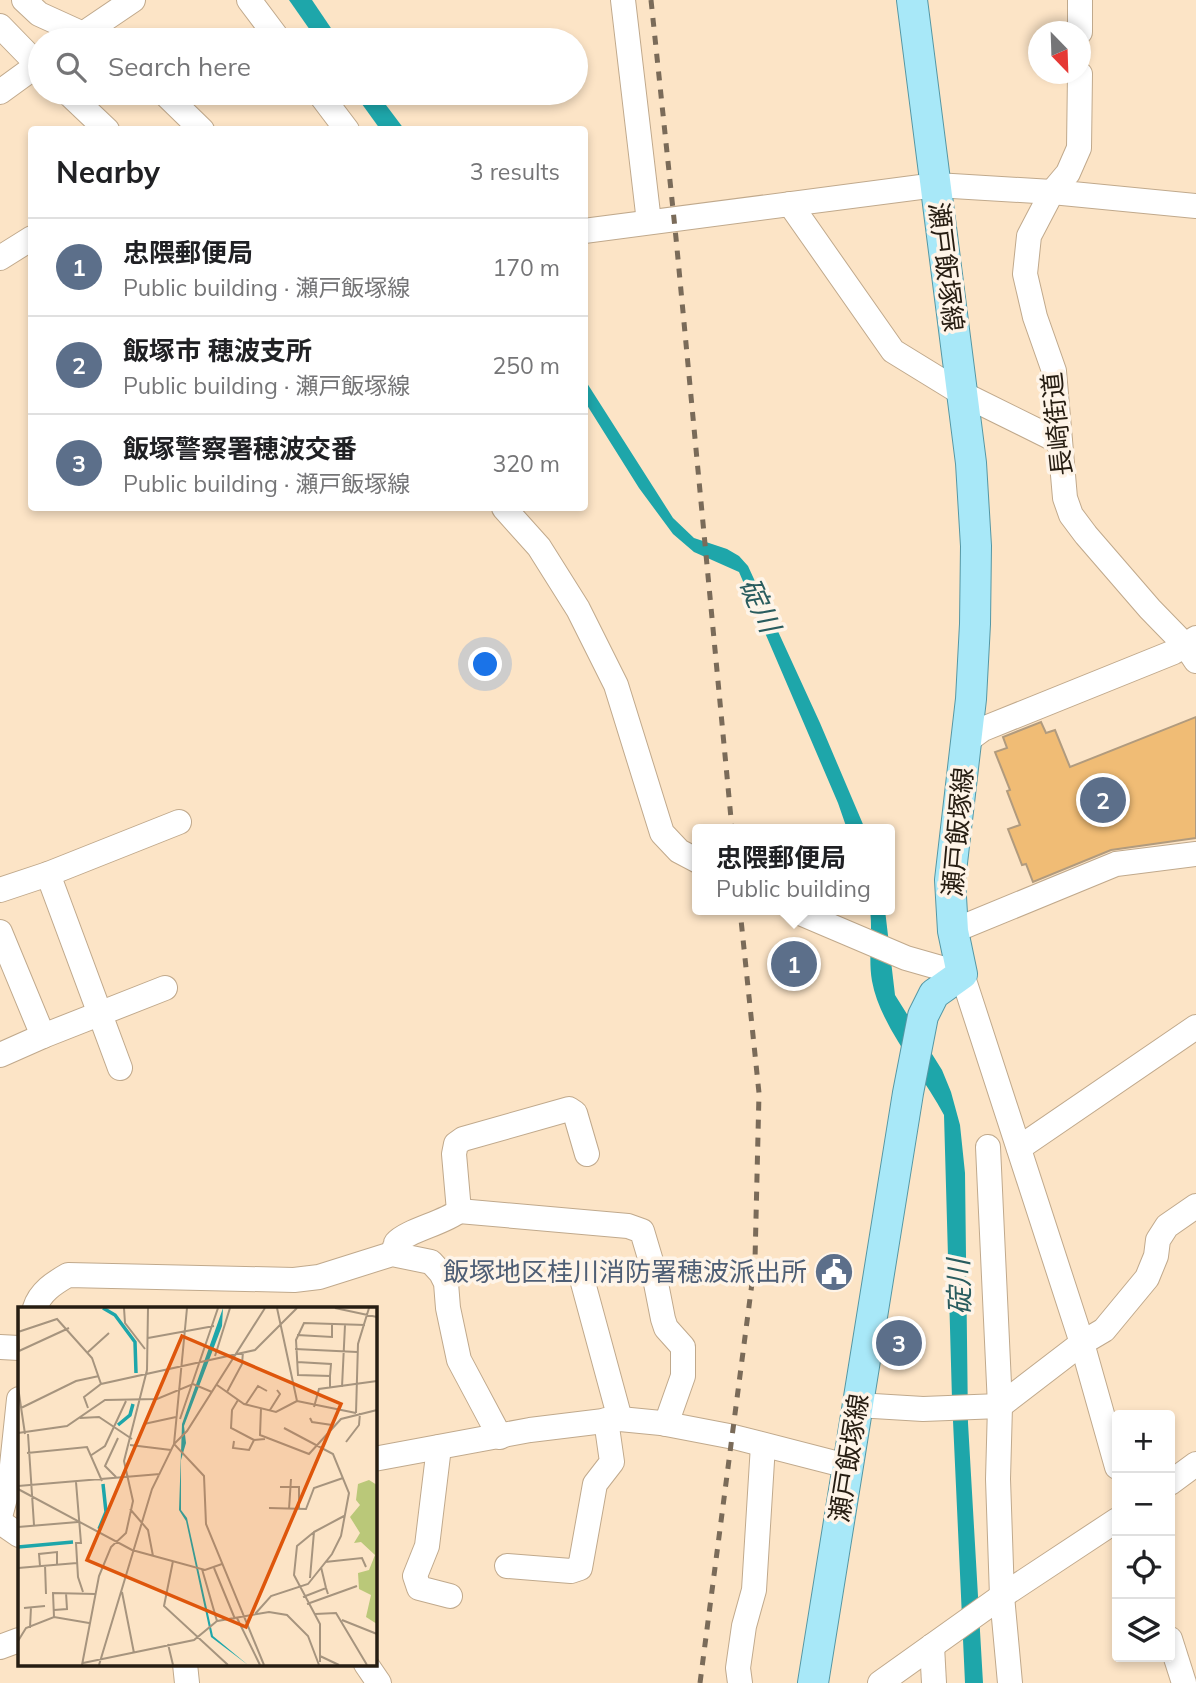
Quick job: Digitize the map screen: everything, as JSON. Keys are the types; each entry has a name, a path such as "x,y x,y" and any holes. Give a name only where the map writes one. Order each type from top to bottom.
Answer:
{"main road":[{"name":"瀬戸飯塚線","path":"813,1683 908,1093 923,1016 934,995 962,974 953,931 950,880 971,699 976,546 971,463 912,0"}],"street":[{"path":"24,0 39,14 74,28"},
{"path":"100,28 134,0"},
{"path":"249,0 270,28"},
{"path":"623,0 649,222"},
{"path":"1080,0 1080,21"},
{"path":"0,26 28,54"},
{"path":"0,92 28,73"},
{"name":"長崎街道","path":"1080,84 1079,148 1068,173 1052,192 1028,236 1025,274 1035,317 1054,371 1065,498 1071,515 1150,609 1193,648"},
{"path":"81,105 103,126"},
{"path":"176,105 198,126"},
{"path":"328,105 344,126"},
{"path":"588,230 936,185 1052,192 1196,206"},
{"path":"790,204 893,351 962,394 1060,442"},
{"path":"0,258 28,240"},
{"path":"507,511 539,547 584,620 615,685 662,833 679,851 692,859"},
{"path":"966,744 983,729 1032,708 1193,648"},
{"path":"971,699 990,706 1032,708"},
{"path":"0,890 179,822"},
{"path":"953,931 1116,864 1196,854"},
{"path":"48,874 120,1069"},
{"path":"804,915 906,958 962,974 1082,1343 1112,1449"},
{"path":"0,932 43,1036"},
{"path":"0,1055 165,988"},
{"path":"1018,1148 1196,1027"},
{"path":"459,1212 454,1154 456,1144 463,1139 569,1109 575,1112 587,1154"},
{"path":"988,1147 997,1406 999,1598 1010,1683"},
{"path":"857,1405 923,1409 997,1406 1082,1343 1104,1330 1147,1278 1156,1256 1158,1240 1167,1226 1196,1206"},
{"path":"393,1254 396,1243 459,1212 628,1226 642,1231 666,1328 683,1347 683,1376 667,1424"},
{"path":"35,1307 52,1284 68,1275 295,1280 319,1276 393,1254 431,1262 442,1273 446,1283 451,1327 459,1360 500,1437"},
{"path":"507,1566 571,1571 580,1569 595,1484 611,1462 613,1420 582,1279"},
{"path":"0,1347 18,1348"},
{"path":"18,1408 11,1475 0,1520 18,1534"},
{"path":"376,1459 530,1430 613,1420 667,1424 847,1466"},
{"path":"740,1683 739,1657 754,1590 763,1445"},
{"path":"439,1447 427,1546 415,1576 419,1588 450,1596"},
{"path":"1175,1479 1196,1464"},
{"path":"880,1683 999,1598 1112,1523"},
{"path":"0,1647 18,1640"},
{"path":"934,1683 935,1644"},
{"path":"1175,1655 1184,1683"},
{"path":"367,1666 379,1683"}],"water":[{"path":"289,0 312,0 331,28 309,28"},
{"path":"363,105 386,105 402,126 378,126"},
{"name":"碇川","path":"588,385 673,518 694,538 727,549 739,556 748,566 863,824 845,824 739,572 694,552 673,534 639,488 588,407"},
{"name":"碇川","path":"870,915 886,915 895,995 942,1070 960,1125 965,1173 968,1423 983,1683 965,1683 952,1399 944,1115 892,1032 876,998 871,972"}],"building":[{"path":"1196,717 1196,838 1111,850 1033,882 1026,864 1022,865 1008,829 1020,825 995,752 1007,748 1003,737 1041,722 1046,733 1055,730 1070,767"}],"railway":[{"path":"651,0 732,824"},
{"path":"700,1683 755,1260 759,1093 741,915"}],"place":[{"name":"飯塚市 穂波支所","path":"1103,800"},
{"name":"忠隈郵便局","path":"794,964"},
{"name":"飯塚地区桂川消防署穂波派出所","path":"834,1272"},
{"name":"飯塚警察署穂波交番","path":"899,1343"}]}
